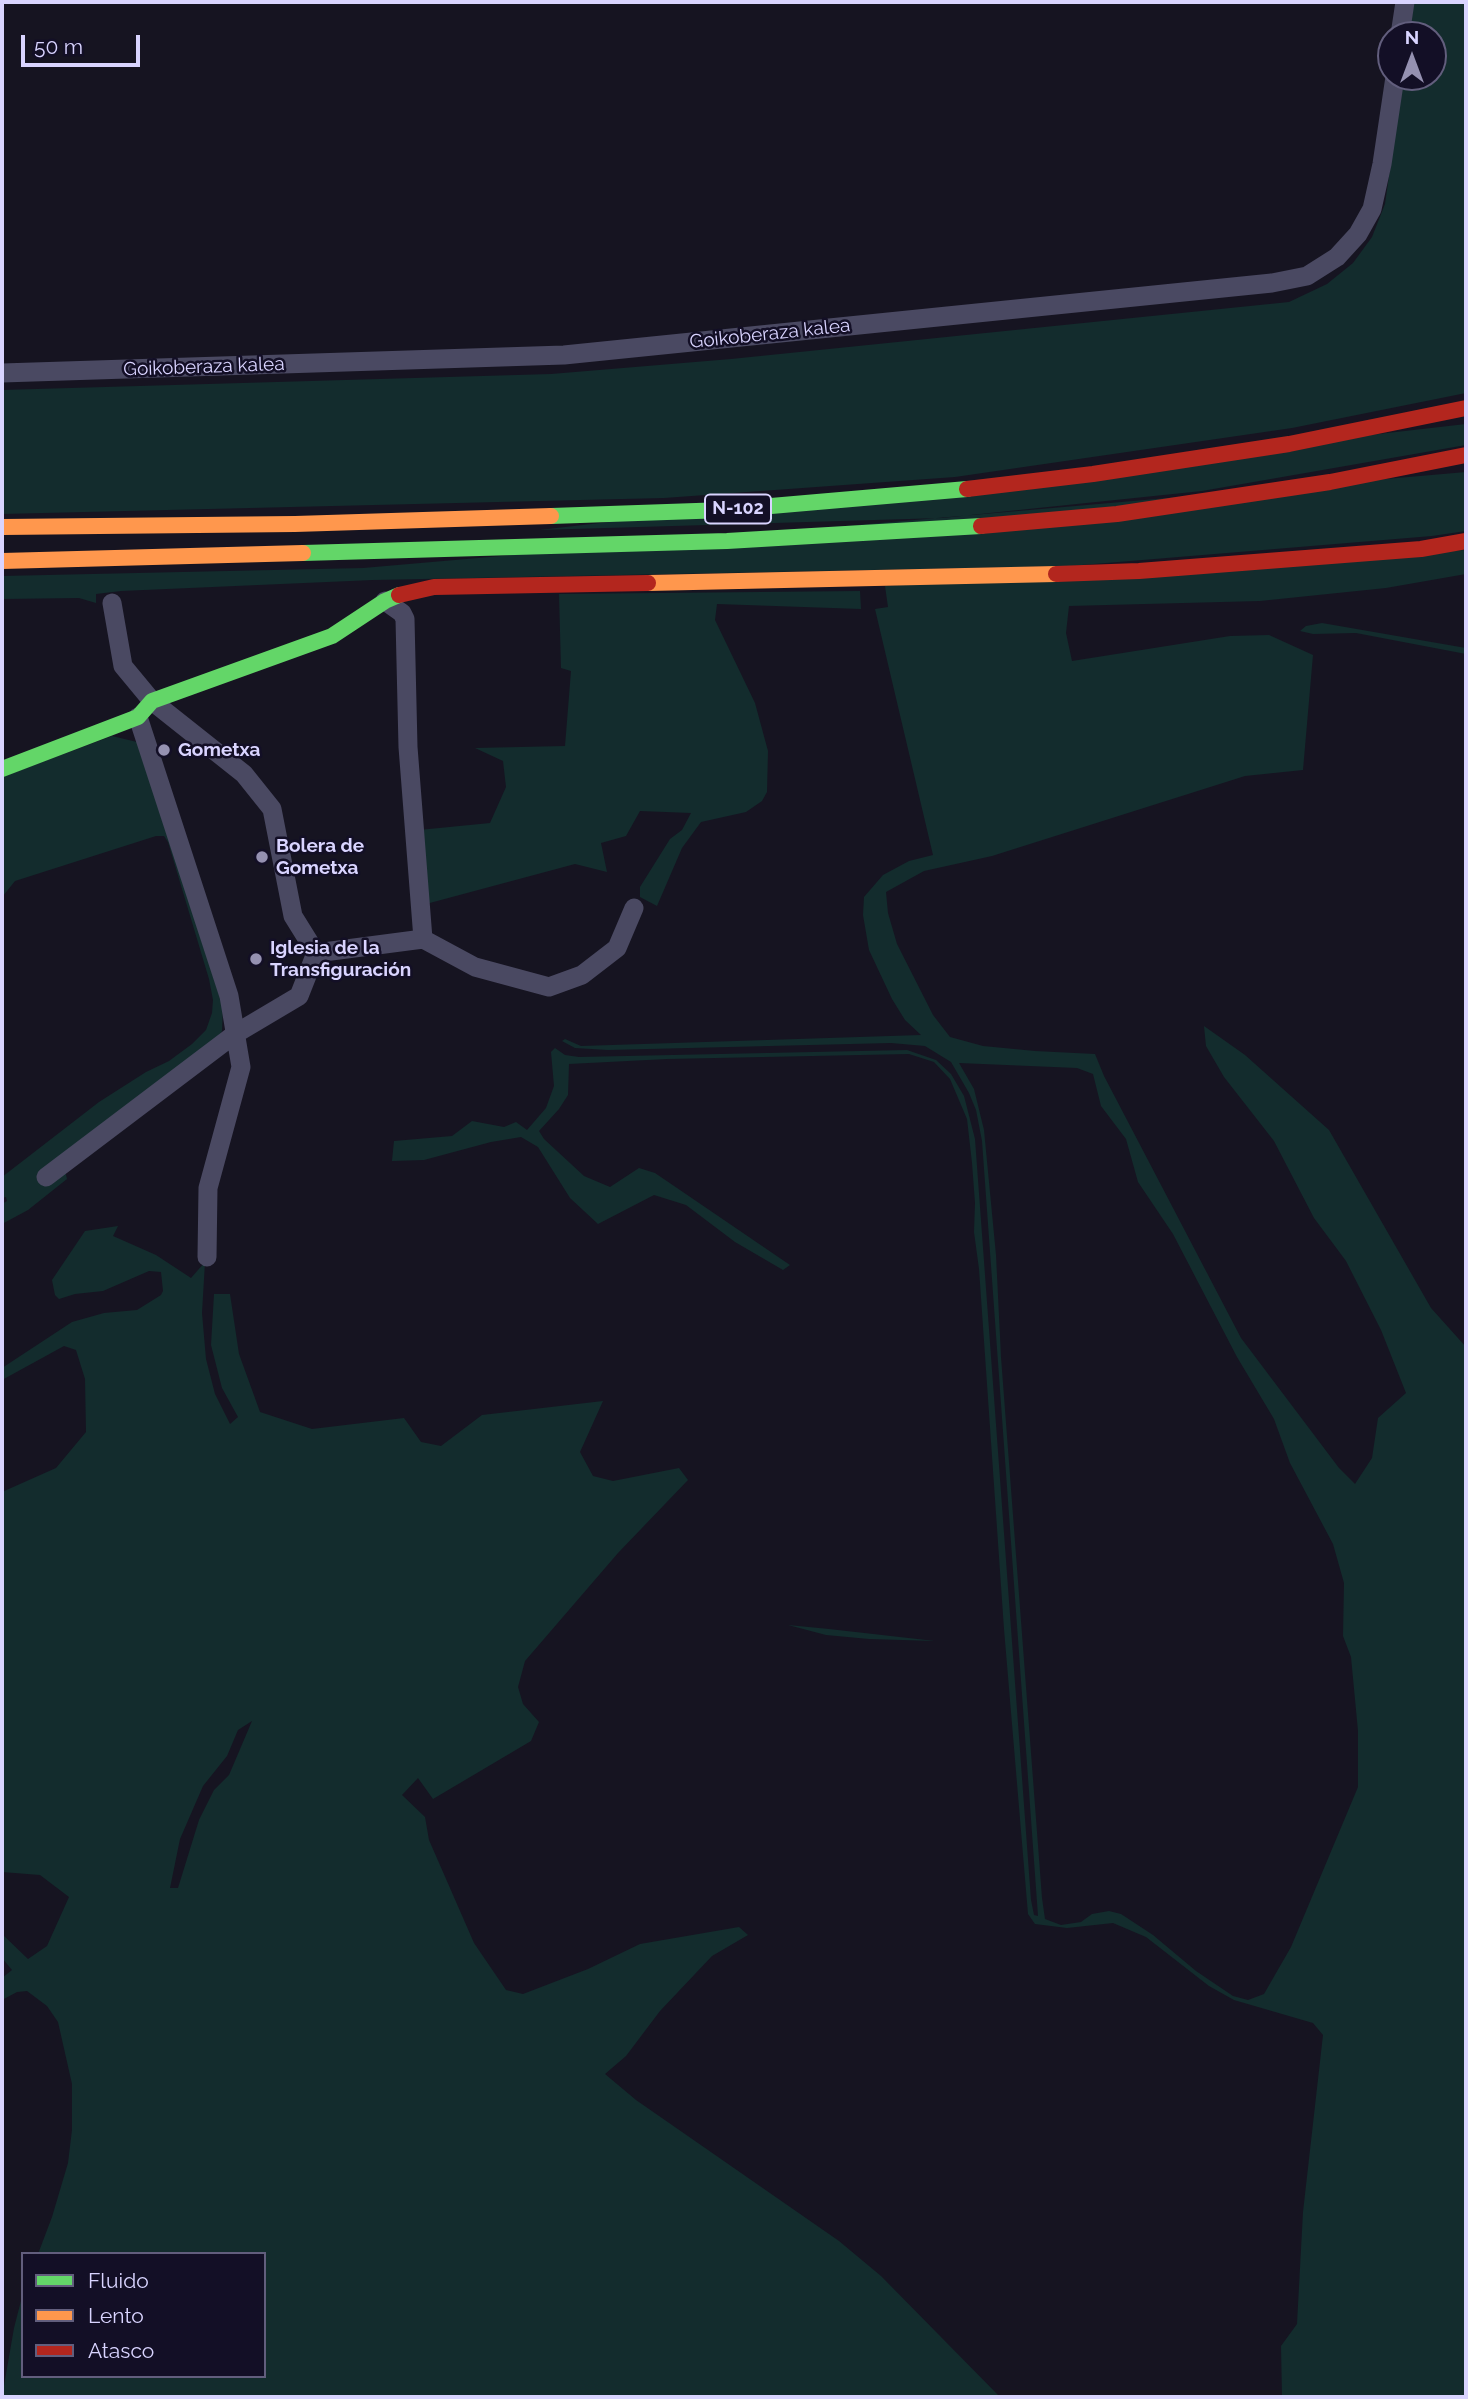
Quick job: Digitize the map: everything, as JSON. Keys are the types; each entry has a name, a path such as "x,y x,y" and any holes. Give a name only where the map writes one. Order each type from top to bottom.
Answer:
{"main road":[{"name":"N-102","path":"2,527 295,524 711,510 920,494 1093,474 1276,446 1466,408"},
{"name":"N-102","path":"2,561 727,541 937,530 1118,514 1330,482 1466,455"},
{"path":"2,769 138,717 152,701 332,636 384,601 407,592 434,587 988,577 1111,572 1395,551 1466,541"}],"street":[{"path":"1402,21 1405,2"},
{"name":"Goikoberaza kalea","path":"2,373 564,355 1284,281 1307,276 1337,257 1358,234 1373,209 1393,91"},
{"path":"384,601 405,619 408,747 423,939"},
{"path":"112,603 123,666 152,701 244,774 272,809 293,916 316,953"},
{"path":"138,717 229,996 241,1067 208,1188 206,1257"},
{"path":"316,953 423,939 475,967 549,987 582,975 617,948 634,908"},
{"path":"46,1177 234,1034 299,996 316,953"}],"green space":[{"path":"1414,2 1466,2 1466,393 1292,428 955,477 664,498 2,514 2,390 551,374 731,359 1289,302 1327,284 1353,263 1372,237 1385,204 1401,91 1447,91 1447,21 1411,21"},
{"path":"1466,424 1466,445 1202,491 942,518 539,530"},
{"path":"1466,472 1466,531 1432,536 1070,566 373,580 121,591 96,594 96,603 79,598 2,599 2,576 363,568"},
{"path":"1466,550 1466,574 1386,588 1260,601 1069,606 1066,633 1072,661 1230,636 1269,635 1313,655 1303,770 1245,776 992,856 924,871 886,892 888,913 897,944 933,1015 950,1037 983,1046 1095,1054 1241,1338 1339,1468 1355,1484 1372,1458 1378,1418 1406,1393 1381,1330 1346,1261 1314,1218 1274,1141 1224,1077 1206,1046 1204,1026 1245,1055 1329,1130 1431,1308 1466,1347 1466,2397 1282,2397 1281,2346 1297,2324 1303,2212 1323,2035 1313,2023 1234,2000 1209,1986 1146,1937 1113,1923 1067,1928 1035,1924 1028,1914 974,1232 972,1163 967,1119 950,1079 934,1062 909,1054 667,1059 569,1064 568,1095 539,1131 544,1139 584,1176 610,1187 639,1168 655,1173 790,1265 783,1270 735,1242 686,1205 654,1195 598,1224 570,1198 538,1147 521,1137 424,1160 392,1161 394,1141 452,1136 472,1121 504,1127 516,1122 527,1130 546,1108 554,1086 551,1052 555,1048 565,1055 579,1057 907,1050 936,1060 951,1074 964,1096 975,1139 1031,1900 1034,1915 1038,1916 982,1141 976,1110 969,1093 951,1062 925,1046 891,1043 608,1050 575,1048 562,1041 565,1039 581,1046 921,1035 905,1020 892,999 869,950 863,915 864,897 883,875 909,861 933,855 875,609 888,607 885,586","holes":["959,1063 1077,1068 1093,1074 1101,1106 1126,1139 1138,1182 1173,1234 1237,1357 1274,1419 1290,1463 1333,1544 1344,1583 1343,1636 1351,1657 1358,1731 1358,1787 1291,1947 1264,1994 1248,2000 1233,1996 1196,1971 1153,1935 1121,1914 1109,1911 1092,1914 1081,1922 1061,1925 1045,1919 1001,1357 996,1255 984,1130 974,1089"]},
{"path":"860,591 861,609 717,604 715,620 755,703 768,751 767,792 762,801 746,812 701,822 682,848 657,906 640,897 640,887 670,839 682,830 691,813 640,811 626,836 601,843 607,872 575,864 426,904 419,830 490,823 506,787 503,761 475,748 565,746 571,671 561,668 559,594"},
{"path":"1322,623 1466,648 1466,654 1356,633 1313,634 1300,631 1306,626"},
{"path":"112,736 137,742 223,1006 222,1031 217,1040 62,1158 67,1179 28,1210 2,1224 2,1204 7,1201 6,1197 2,1198 2,1177 99,1102 146,1072 169,1061 192,1044 206,1030 212,1013 213,1000 209,979 164,836 156,836 15,881 3,896 2,894 2,777"},
{"path":"118,1226 113,1236 156,1255 191,1278 205,1262 202,1313 206,1359 215,1394 230,1424 238,1417 222,1388 211,1345 214,1294 230,1294 239,1354 260,1412 312,1429 404,1418 421,1442 441,1446 482,1415 603,1401 580,1452 593,1476 613,1481 679,1468 688,1480 618,1553 525,1661 518,1687 523,1704 539,1722 531,1741 433,1799 418,1778 402,1795 425,1817 429,1840 474,1943 506,1990 523,1994 588,1969 640,1944 739,1927 748,1935 712,1956 660,2011 626,2056 605,2074 636,2100 839,2241 881,2276 1000,2397 2,2397 21,2301 21,2378 266,2378 266,2252 39,2252 68,2163 72,2130 72,2084 58,2022 47,2006 27,1991 17,1992 2,2000 2,1978 12,1970 2,1958 2,1934 28,1959 47,1946 69,1897 40,1875 2,1872 2,1492 56,1468 86,1432 85,1379 76,1350 64,1346 2,1380 2,1368 72,1322 104,1313 137,1310 163,1291 161,1272 149,1271 103,1291 59,1299 55,1295 52,1280 85,1231","holes":["252,1721 229,1775 214,1790 199,1820 178,1888 170,1888 180,1839 203,1786 227,1756 238,1730"]},
{"path":"788,1625 935,1641 826,1635"}],"traffic: fast":[{"path":"551,516 725,510 967,489"},
{"path":"303,553 727,541 981,526"},
{"path":"2,769 138,717 152,701 332,636 385,601 399,595"}],"traffic: slow":[{"path":"2,527 295,524 551,516"},
{"path":"2,561 303,553"},
{"path":"648,583 1056,574"}],"traffic: jam":[{"path":"967,489 1093,474 1289,444 1466,408"},
{"path":"981,526 1117,514 1330,482 1466,455"},
{"path":"1056,574 1139,571 1421,549 1466,541"},
{"path":"399,595 434,587 648,583"}],"place":[{"name":"Gometxa","path":"164,750"},
{"name":"Bolera de Gometxa","path":"262,857"},
{"name":"Iglesia de la Transfiguración","path":"256,959"}]}
